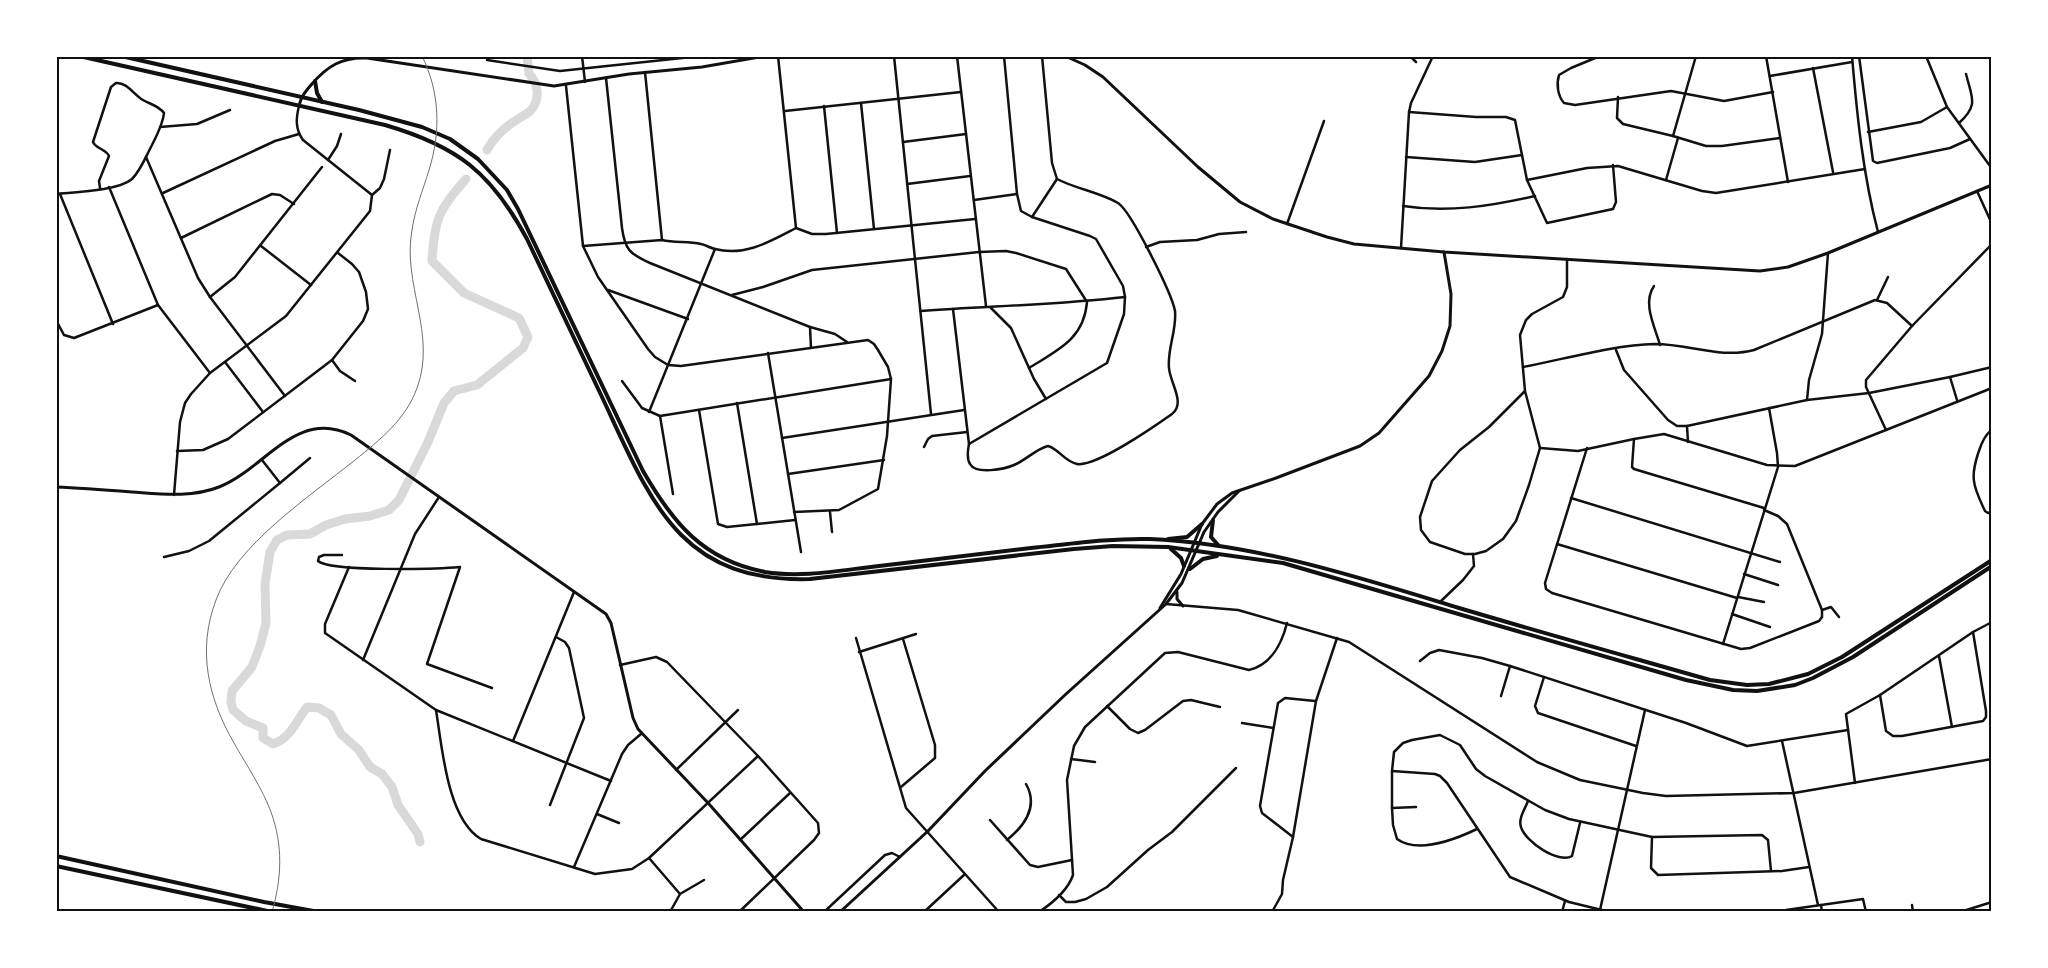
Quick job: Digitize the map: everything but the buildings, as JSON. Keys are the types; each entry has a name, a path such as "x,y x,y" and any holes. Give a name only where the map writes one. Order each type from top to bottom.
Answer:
{"main road":[{"path":"79,56 385,125 417,135 447,148 471,165 493,186 527,239 633,462 665,518 688,542 705,554 724,564 766,577 810,579 1074,549 1113,546 1168,547 1283,563 1711,686 1757,691 1795,685 1832,669 1992,566"},
{"path":"121,56 405,121 450,139 478,159 492,172 510,196 533,236 643,471 660,501 674,520 691,536 727,560 768,572 814,573 1073,543 1183,538 1191,534 1202,524"},
{"path":"315,81 317,93 322,102"},
{"path":"1213,520 1210,534 1211,539 1222,547"},
{"path":"1151,540 1222,547 1294,559 1710,680 1748,685 1791,680 1826,666 1992,560"},
{"path":"1168,547 1181,558 1184,566"},
{"path":"1190,569 1203,559 1222,555"},
{"path":"56,856 264,902 319,912"},
{"path":"56,866 272,912"}],"street":[{"path":"582,56 585,82"},
{"path":"487,60 560,71 701,56"},
{"path":"372,195 308,145 299,134 296,121 301,97 334,64 349,58 367,58 522,82 566,86 645,72 702,67 765,56"},
{"path":"778,56 796,228"},
{"path":"894,56 931,414"},
{"path":"957,56 986,306"},
{"path":"969,444 1107,363 1124,314 1125,298 1123,286 1096,239 1032,217 1021,210 1017,194 1004,56"},
{"path":"1032,217 1057,179 1052,162 1042,56"},
{"path":"1065,56 1084,64 1116,88 1225,191 1250,209 1289,225 1354,244 1444,252 1760,271 1788,267 1828,253 1992,185"},
{"path":"1410,56 1416,62"},
{"path":"1401,248 1411,103 1433,56"},
{"path":"1600,56 1562,73 1557,84 1562,102 1567,104 1665,91 1685,92 1724,101 1773,92"},
{"path":"1673,136 1696,56"},
{"path":"1766,56 1788,182"},
{"path":"1852,56 1865,169 1878,232"},
{"path":"1859,56 1872,160 1878,163 1950,148 1970,139"},
{"path":"1926,56 1946,107 1990,166"},
{"path":"1770,76 1852,62"},
{"path":"1813,68 1833,173"},
{"path":"645,72 662,240"},
{"path":"1958,123 1970,113 1972,106 1966,74"},
{"path":"606,78 624,243 630,252 640,259 702,284 810,327 835,334 847,342"},
{"path":"100,188 99,181 109,156 106,151 95,146 93,142 111,87 116,82 124,84 139,98 163,111 164,116 160,127 146,157 130,180 109,187 58,194 113,324"},
{"path":"566,86 583,246 590,262 607,289 655,357 668,365 687,365 868,340 874,344 888,367 891,379 884,460 878,489 850,506 830,512 794,512"},
{"path":"784,111 961,92"},
{"path":"1618,98 1617,118 1623,124 1714,147 1780,138"},
{"path":"861,102 874,229"},
{"path":"824,106 837,233"},
{"path":"1868,132 1921,122 1946,107"},
{"path":"160,127 175,128 197,124 230,110"},
{"path":"1410,112 1476,117 1506,117 1516,122 1527,180 1547,223 1612,210 1616,202 1613,166"},
{"path":"1289,225 1324,121"},
{"path":"163,193 275,140 299,134"},
{"path":"328,160 337,146 341,134"},
{"path":"903,142 966,134"},
{"path":"1666,180 1678,137"},
{"path":"174,495 180,422 186,404 197,387 210,373 286,316 338,253 370,211 372,195 382,184 390,150"},
{"path":"1406,157 1475,162 1522,155"},
{"path":"146,157 198,278 210,297 248,345 285,397"},
{"path":"1527,180 1587,168 1613,166 1702,191 1716,193 1865,169"},
{"path":"210,297 235,277 322,167"},
{"path":"907,184 970,176"},
{"path":"953,308 969,444 969,463 979,470 1012,466 1048,446 1073,462 1085,463 1122,446 1175,412 1178,403 1169,369 1175,324 1174,309 1146,247 1120,204 1057,179"},
{"path":"109,187 158,305 210,373"},
{"path":"1977,191 1992,224"},
{"path":"181,238 272,194 280,195 294,204"},
{"path":"974,200 1017,194"},
{"path":"1403,206 1422,209 1457,208 1499,204 1535,196"},
{"path":"583,246 662,240 701,244 715,249 737,251 751,249 796,228 812,234 837,233 976,219"},
{"path":"1146,247 1160,242 1197,240 1219,234 1246,232"},
{"path":"1886,430 1865,385 1866,380 1912,326 1992,244"},
{"path":"261,246 311,285"},
{"path":"649,412 715,249"},
{"path":"732,295 763,287 807,271 979,252 1016,253 1062,267 1070,272 1087,302 1083,323 1072,338 1029,368"},
{"path":"840,912 928,831 999,758 1066,694 1158,611 1184,566 1202,524 1217,504 1232,493 1360,446 1378,432 1429,376 1442,351 1450,326 1451,294 1444,252"},
{"path":"177,451 202,450 213,447 228,439 332,360 363,321 368,309 366,292 359,272 338,253"},
{"path":"1807,400 1809,380 1821,340 1824,283 1828,253"},
{"path":"1525,391 1489,427 1446,463 1432,481 1424,502 1420,525 1426,539 1437,546 1465,554 1473,554 1486,550 1496,544 1512,527 1527,492 1540,448 1525,391 1519,340 1522,328 1532,314 1563,297 1567,288 1567,258"},
{"path":"1877,300 1888,277"},
{"path":"1654,286 1649,295 1648,305 1660,344"},
{"path":"607,289 688,319"},
{"path":"990,308 1125,298"},
{"path":"1523,367 1660,344 1740,354 1877,300 1886,303 1912,326"},
{"path":"56,320 61,332 67,337 78,338 158,305"},
{"path":"921,311 986,306 990,308 1011,328 1029,368 1046,399"},
{"path":"810,327 811,348"},
{"path":"1616,350 1624,370 1668,420 1677,426 1687,426 1807,400 1869,394 1992,367"},
{"path":"768,353 801,552"},
{"path":"332,360 340,371 355,381"},
{"path":"225,362 263,412"},
{"path":"1950,377 1957,400"},
{"path":"622,381 640,405 649,412 660,416 891,379"},
{"path":"1540,448 1578,451 1664,434 1767,466 1778,467 1802,464 1957,400 1992,388"},
{"path":"737,404 757,524"},
{"path":"1723,644 1778,467 1778,453 1769,408"},
{"path":"699,410 718,524 727,527 796,520"},
{"path":"782,438 964,410"},
{"path":"660,416 673,494"},
{"path":"1687,426 1688,442"},
{"path":"56,487 174,495 200,493 217,488 244,474 294,436 311,429 343,431 362,442 416,482 606,614 611,623 633,718 641,734 709,804 804,912"},
{"path":"1992,430 1987,433 1982,442 1973,479 1985,511 1988,513 1992,512"},
{"path":"924,447 932,436 967,432"},
{"path":"1587,448 1545,584 1546,589 1552,593 1741,649 1750,648 1820,621 1822,610 1787,524 1778,516 1764,509 1634,469 1631,465 1634,439"},
{"path":"164,557 189,550 209,540 310,458"},
{"path":"262,460 280,483"},
{"path":"788,474 884,460"},
{"path":"1164,603 1177,591 1190,569 1204,532 1218,512 1239,491"},
{"path":"363,660 417,530 439,497"},
{"path":"1571,498 1780,562"},
{"path":"830,512 832,532"},
{"path":"1557,544 1737,597 1764,602"},
{"path":"1440,602 1464,580 1474,566 1473,554"},
{"path":"342,555 324,555 319,557 318,561 322,565 348,567 460,567 427,664 492,688"},
{"path":"348,567 325,624 324,631 329,637 436,710 611,781"},
{"path":"1744,574 1778,584"},
{"path":"513,741 574,591"},
{"path":"1177,591 1177,599 1183,606"},
{"path":"1164,603 1238,610 1337,638 1366,651 1537,762 1580,780 1626,790 1666,796 1794,793 1992,759"},
{"path":"1822,610 1831,607 1839,617"},
{"path":"1732,614 1770,627"},
{"path":"1855,783 1846,714 1880,695 1973,632 1992,622"},
{"path":"1039,912 1059,895 1072,879 1067,780 1071,759 1081,733 1159,657 1170,652 1245,670 1255,669 1280,646 1288,624"},
{"path":"1880,695 1885,727 1889,735 1902,736 1980,722 1987,715 1973,632"},
{"path":"859,652 916,634"},
{"path":"550,805 583,723 584,713 569,648 565,642 556,637"},
{"path":"856,638 906,808 999,912"},
{"path":"1272,912 1282,894 1283,880 1294,837 1316,702 1337,638"},
{"path":"901,787 935,758 936,750 903,639"},
{"path":"1420,661 1430,652 1438,650 1482,658 1645,710 1742,745 1752,746 1848,730"},
{"path":"1939,656 1952,728"},
{"path":"620,665 651,657 664,660 726,722 818,823 820,833 814,840 739,912"},
{"path":"1501,696 1510,666"},
{"path":"1544,677 1535,706 1538,713 1636,746"},
{"path":"1107,706 1130,729 1138,733 1186,700 1220,707"},
{"path":"1294,837 1260,810 1273,728 1277,706 1281,700 1316,702"},
{"path":"436,710 451,795 472,832 481,839 602,875 632,869 649,858 709,804 758,756"},
{"path":"676,770 738,710"},
{"path":"1600,911 1645,710"},
{"path":"1242,723 1273,728"},
{"path":"574,867 625,749 641,734"},
{"path":"1477,829 1449,841 1423,845 1399,841 1396,836 1392,808 1394,752 1399,746 1421,737 1440,735 1460,745 1480,772 1528,801 1560,816 1580,822 1652,837 1762,835 1768,840 1771,871"},
{"path":"1782,741 1809,867 1822,912"},
{"path":"1071,759 1095,762"},
{"path":"1059,895 1066,902 1075,902 1086,899 1101,891 1172,832 1236,768"},
{"path":"1392,771 1440,776 1447,783 1510,877 1565,901 1610,912"},
{"path":"1007,840 1020,828 1027,818 1030,797 1026,784"},
{"path":"740,840 790,793"},
{"path":"1528,801 1520,820 1520,827 1526,838 1547,852 1564,858 1572,856 1580,822"},
{"path":"1392,808 1416,807"},
{"path":"597,814 619,823"},
{"path":"990,820 1026,861 1034,866 1072,860"},
{"path":"1652,837 1650,864 1652,871 1658,874 1771,871 1809,867"},
{"path":"824,912 885,855 892,853 900,857"},
{"path":"649,858 680,894"},
{"path":"924,912 966,873"},
{"path":"670,912 680,894 704,880"},
{"path":"1738,912 1786,911 1863,899 1866,912"},
{"path":"1562,912 1565,901"},
{"path":"1960,912 1992,902"},
{"path":"1912,906 1913,912"}],"waterway":[{"path":"487,150 500,133 534,106 537,92 535,82 529,74 527,56"},
{"path":"420,842 418,834 398,805 392,787 382,774 370,767 359,750 341,734 331,715 319,708 307,707 289,733 273,744 263,738 263,728 246,721 233,710 231,702 232,691 252,667 260,646 266,623 265,584 270,552 277,540 287,535 310,534 326,525 345,519 370,516 389,510 399,500 428,442 444,403 454,391 477,385 523,348 528,337 519,318 464,293 432,261 434,235 440,216 444,207 466,179"}],"railway":[{"path":"272,912 278,887 280,862 278,837 267,803 225,726 212,691 206,655 210,619 216,600 226,580 257,541 296,506 383,437 406,410 417,388 422,368 423,348 422,329 411,270 410,250 413,222 433,156 437,127 435,98 428,70 422,56"}]}
